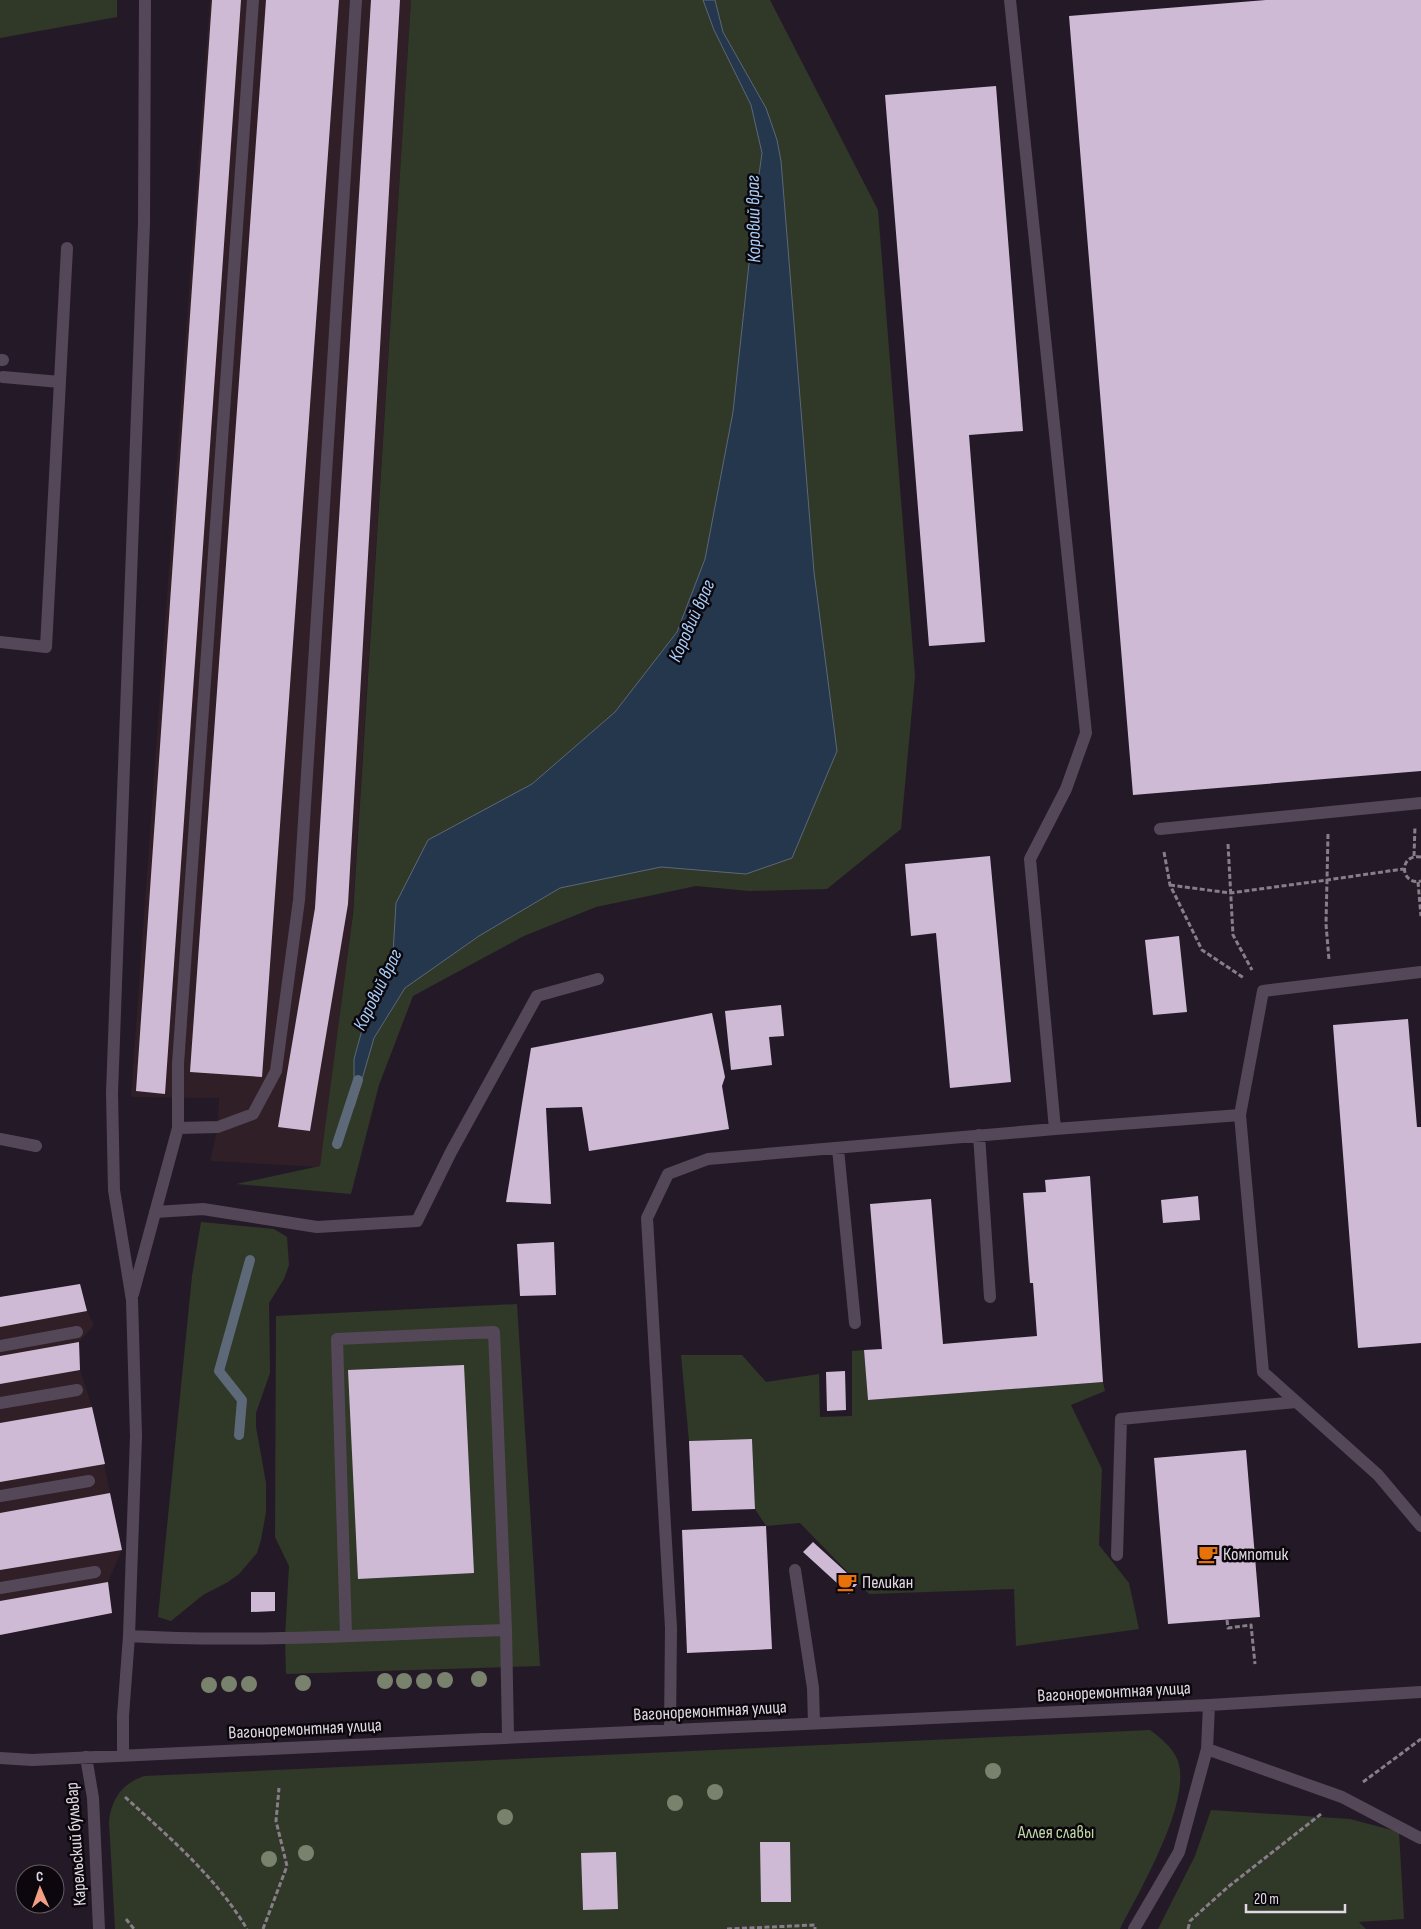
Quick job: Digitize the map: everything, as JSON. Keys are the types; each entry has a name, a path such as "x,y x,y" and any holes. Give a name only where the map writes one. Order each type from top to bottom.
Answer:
{"street":[{"path":"123,1755 122,1716 129,1636 136,1436 132,1300 114,1190 112,1093 144,223 145,0"},
{"path":"132,1300 178,1128 178,1064 253,0"},
{"path":"178,1128 218,1127 253,1114 276,1071 299,900 356,0"},
{"path":"1010,0 1086,733 1066,789 1030,859 1055,1129"},
{"path":"0,642 46,647 67,248"},
{"path":"3,376 60,382"},
{"path":"1160,829 1421,803"},
{"path":"1421,972 1263,991 1240,1115 1263,1372 1378,1475 1421,1526"},
{"path":"155,1212 203,1210 317,1227 417,1221 452,1152 537,996 598,979"},
{"path":"670,1730 671,1628 647,1218 668,1174 708,1159 838,1149 979,1135 1240,1115"},
{"path":"979,1135 990,1297"},
{"path":"0,1139 36,1146"},
{"path":"838,1149 855,1323"},
{"path":"0,1346 78,1332"},
{"path":"346,1635 337,1339 494,1332 506,1630 508,1737"},
{"path":"0,1402 77,1390"},
{"path":"1117,1555 1121,1419 1296,1402"},
{"path":"0,1496 90,1481"},
{"path":"795,1570 813,1688 814,1723"},
{"path":"0,1588 95,1572"},
{"path":"129,1636 176,1638 506,1630"},
{"name":"Вагоноремонтная улица","path":"0,1760 1209,1705 1421,1692"},
{"path":"1134,1929 1179,1852 1207,1749 1209,1705"},
{"path":"1207,1749 1342,1797 1420,1838"},
{"name":"Карельский бульвар","path":"86,1757 93,1798 99,1929"},
{"path":"1421,1832 1421,1850"}],"path":[{"path":"1329,812 1326,924 1332,983"},
{"path":"1228,822 1233,935 1263,991"},
{"path":"1160,829 1170,885 1202,950 1263,991"},
{"path":"1421,857 1414,856 1406,860 1403,869 1405,876 1411,881 1420,881 1421,916"},
{"path":"1170,885 1230,894 1403,869"},
{"path":"1228,1620 1228,1628 1251,1625 1255,1664"},
{"path":"1188,1929 1190,1921 1228,1887 1342,1797 1421,1738"},
{"path":"262,1929 287,1866 276,1821 279,1788"},
{"path":"125,1797 182,1849 215,1884 247,1929"},
{"path":"126,1919 134,1929"},
{"path":"727,1929 815,1925 815,1929"}],"shaded area":[{"path":"210,0 411,0 352,921 320,1167 210,1161 218,1127 219,1098 131,1097"},
{"path":"80,1284 87,1311 94,1325 79,1342 80,1370 92,1407 122,1550 108,1582 112,1613 0,1635 0,1297"}],"green space":[{"path":"0,0 117,0 117,17 0,38"},
{"path":"411,0 703,0 714,30 751,105 762,152 733,412 705,559 677,632 615,712 532,784 428,841 396,903 393,953 372,994 354,1105 374,1038 405,988 479,936 560,888 661,867 746,874 792,858 837,751 814,572 781,161 777,140 765,108 723,32 715,0 770,0 878,210 915,676 901,829 827,889 749,891 696,886 596,907 524,936 413,996 379,1085 351,1194 236,1184 320,1166 353,914"},
{"path":"201,1222 274,1229 287,1237 289,1265 284,1279 269,1303 270,1373 256,1413 256,1427 266,1483 266,1512 257,1553 239,1574 203,1595 171,1621 158,1617 192,1276"},
{"path":"517,1304 540,1666 286,1674 285,1637 289,1566 275,1537 276,1316"},
{"path":"864,1350 868,1400 1103,1382 1105,1391 1071,1405 1102,1469 1099,1545 1129,1583 1139,1629 1016,1646 1014,1589 869,1594 800,1523 766,1526 755,1509 752,1439 689,1441 681,1355 742,1355 766,1382 819,1374 820,1417 852,1416 852,1351"},
{"name":"Аллея славы","path":"1150,1730 1176,1756 1180,1778 1178,1799 1161,1846 1120,1929 115,1929 110,1813 119,1793 130,1783 144,1776"},
{"path":"1211,1810 1350,1819 1399,1832 1404,1919 1359,1922 1366,1929 1158,1929 1195,1856"}],"water":[{"path":"703,0 715,0 723,32 766,108 777,140 781,161 814,572 837,751 792,858 746,874 661,867 560,888 479,936 405,988 374,1038 354,1107 354,1059 372,994 393,953 396,903 428,840 532,784 615,712 677,632 705,559 733,412 762,153 751,105 714,30"}],"building":[{"path":"212,0 241,0 165,1094 136,1091"},
{"path":"266,0 339,0 262,1077 190,1072"},
{"path":"371,0 400,0 348,904 310,1131 278,1127 315,908"},
{"path":"1266,0 1421,0 1421,771 1133,795 1069,16"},
{"path":"996,86 1023,431 969,435 985,642 929,646 885,95"},
{"path":"990,856 1011,1082 950,1088 936,933 911,936 905,864"},
{"path":"1179,936 1187,1012 1153,1015 1145,940"},
{"path":"781,1005 784,1036 769,1037 772,1065 731,1070 725,1011"},
{"path":"712,1013 725,1077 722,1086 729,1129 589,1151 582,1107 546,1108 551,1204 506,1202 531,1048"},
{"path":"1408,1019 1417,1127 1421,1127 1421,1343 1358,1348 1333,1025"},
{"path":"1090,1176 1103,1382 868,1400 864,1350 882,1349 870,1204 931,1199 943,1344 1037,1336 1033,1283 1030,1283 1023,1193 1046,1192 1045,1180"},
{"path":"1198,1196 1200,1220 1163,1223 1161,1200"},
{"path":"554,1242 556,1295 520,1296 517,1244"},
{"path":"80,1284 87,1311 0,1327 0,1297"},
{"path":"79,1342 80,1370 0,1384 0,1356"},
{"path":"464,1365 474,1573 358,1579 348,1370"},
{"path":"845,1371 846,1410 827,1411 826,1372"},
{"path":"92,1407 105,1464 0,1482 0,1423"},
{"path":"752,1439 755,1509 692,1511 689,1441"},
{"name":"Компотик","path":"1246,1450 1260,1617 1168,1624 1154,1458"},
{"path":"110,1493 122,1550 0,1570 0,1513"},
{"path":"766,1526 772,1649 687,1653 682,1530"},
{"path":"813,1542 858,1583 849,1594 803,1552"},
{"path":"108,1582 112,1613 0,1635 0,1601"},
{"path":"251,1592 275,1592 275,1611 251,1612"},
{"path":"760,1842 790,1842 791,1902 761,1902"},
{"path":"616,1852 618,1909 583,1910 581,1853"}],"waterway":[{"name":"Коровий враг","path":"337,1144 358,1080"},
{"name":"Коровий враг","path":"239,1435 242,1400 219,1371 250,1260"}],"place":[{"name":"Компотик","path":"1208,1554"},
{"name":"Пеликан","path":"847,1582"}]}
